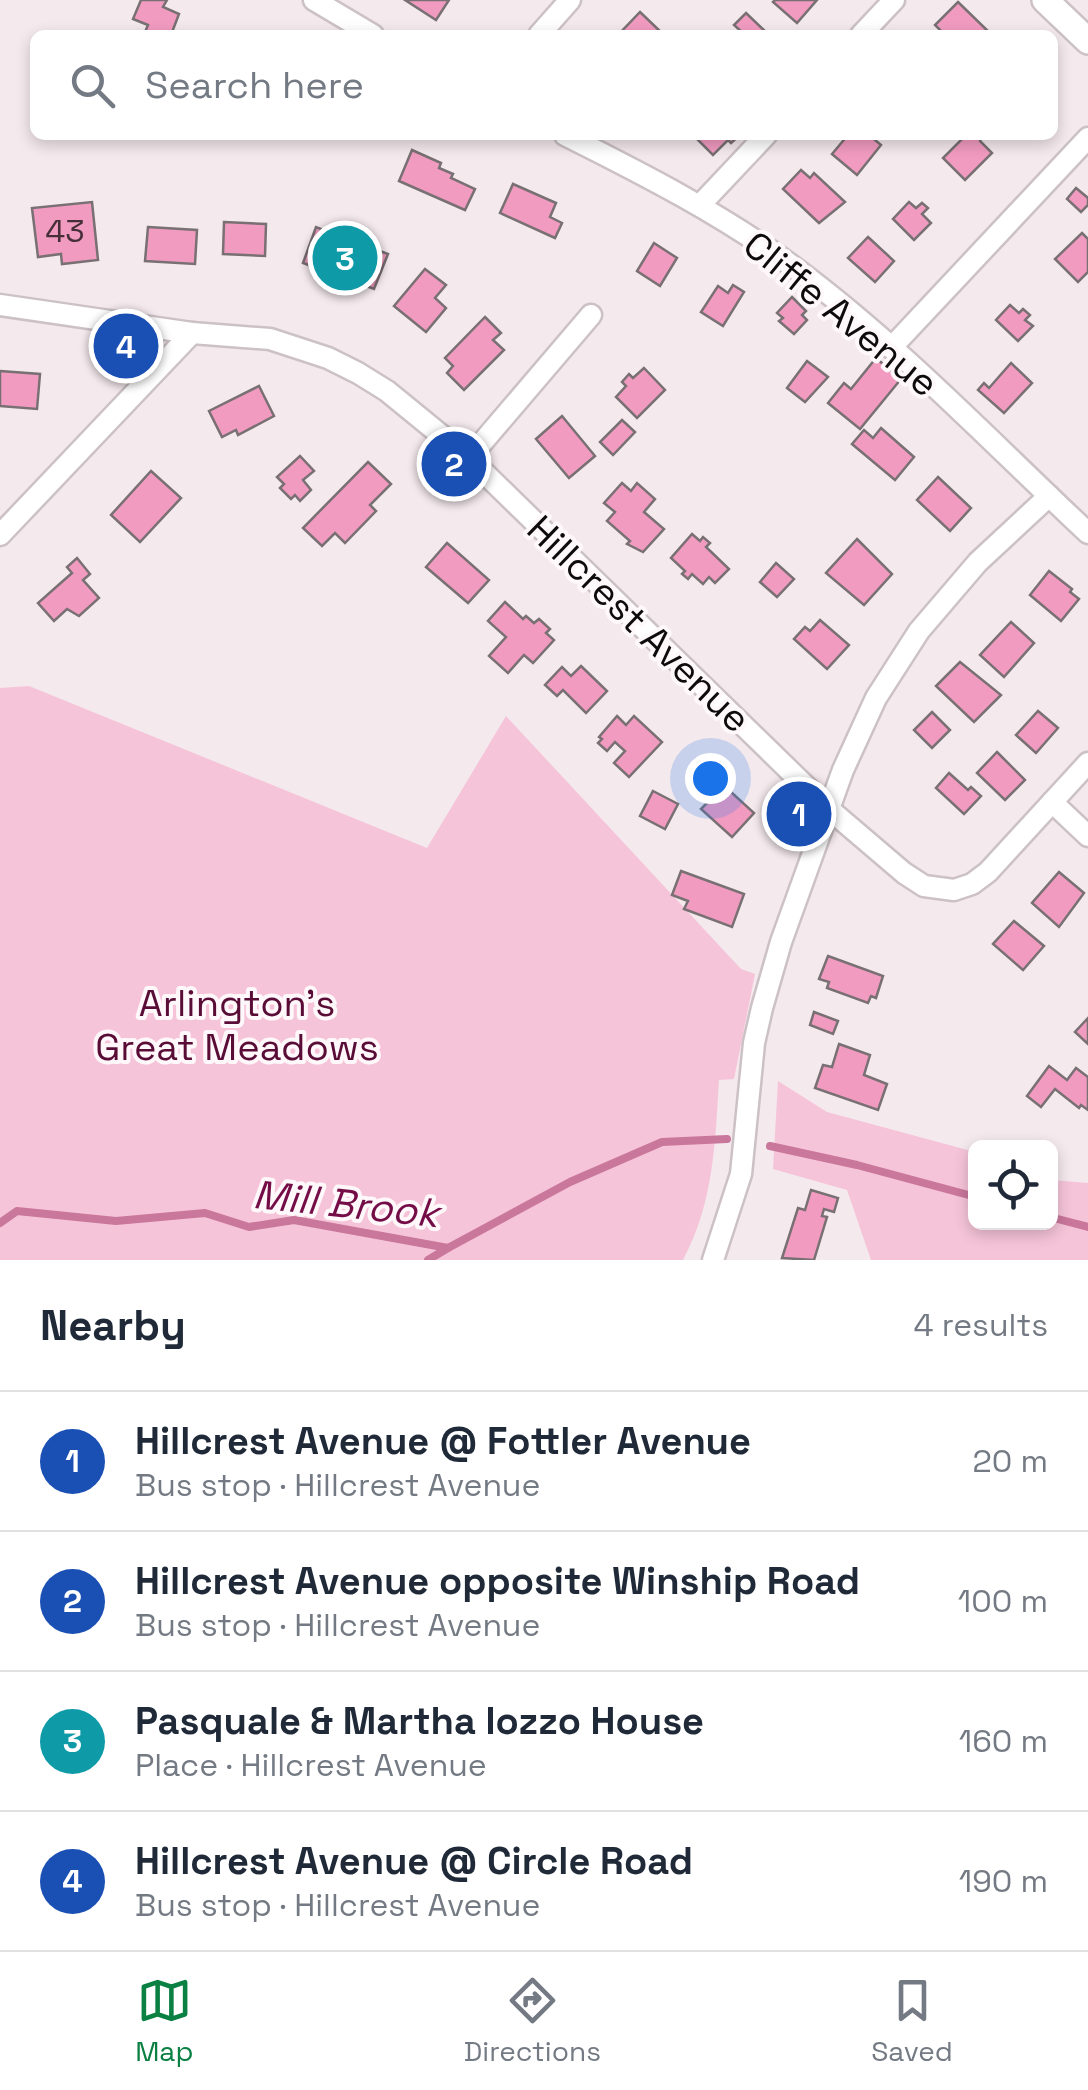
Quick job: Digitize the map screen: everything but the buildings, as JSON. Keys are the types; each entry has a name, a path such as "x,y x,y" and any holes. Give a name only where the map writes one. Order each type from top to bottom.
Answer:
{"street":[{"path":"314,0 364,30"},
{"path":"543,30 570,0"},
{"path":"866,30 894,0"},
{"path":"1045,0 1088,41"},
{"path":"891,348 1088,138"},
{"name":"Cliffe Avenue","path":"575,140 700,204 796,269 891,348 1088,533"},
{"path":"700,204 761,140"},
{"name":"Hillcrest Avenue","path":"0,305 192,333 270,339 328,358 387,392 469,458 829,809 904,874 924,886 954,890 972,884 988,872 1088,763"},
{"path":"469,458 591,315"},
{"path":"0,536 192,333"},
{"path":"713,1260 741,1174 754,1043 762,1008 781,942 842,770 876,698 919,631 978,562 1049,496"},
{"path":"1052,802 1088,836"}],"green space":[{"name":"Arlington's Great Meadows","path":"29,686 427,848 506,716 741,969 755,974 734,1079 719,1080 707,1194 683,1260 0,1260 0,688"},
{"path":"778,1081 827,1112 968,1150 968,1230 1058,1230 1058,1181 1088,1183 1088,1260 871,1260 847,1190 773,1169"}],"waterway":[{"name":"Mill Brook","path":"0,1223 17,1211 116,1221 205,1213 249,1227 294,1220 448,1248 570,1182 662,1142 727,1139"},
{"path":"770,1146 968,1195"},
{"path":"1058,1219 1088,1227"},
{"path":"428,1260 448,1248"}],"place":[{"name":"Pasquale & Martha Iozzo House","path":"345,258"},
{"name":"Hillcrest Avenue @ Circle Road","path":"126,346"},
{"name":"Hillcrest Avenue opposite Winship Road","path":"454,464"},
{"name":"Hillcrest Avenue @ Fottler Avenue","path":"799,814"}]}
